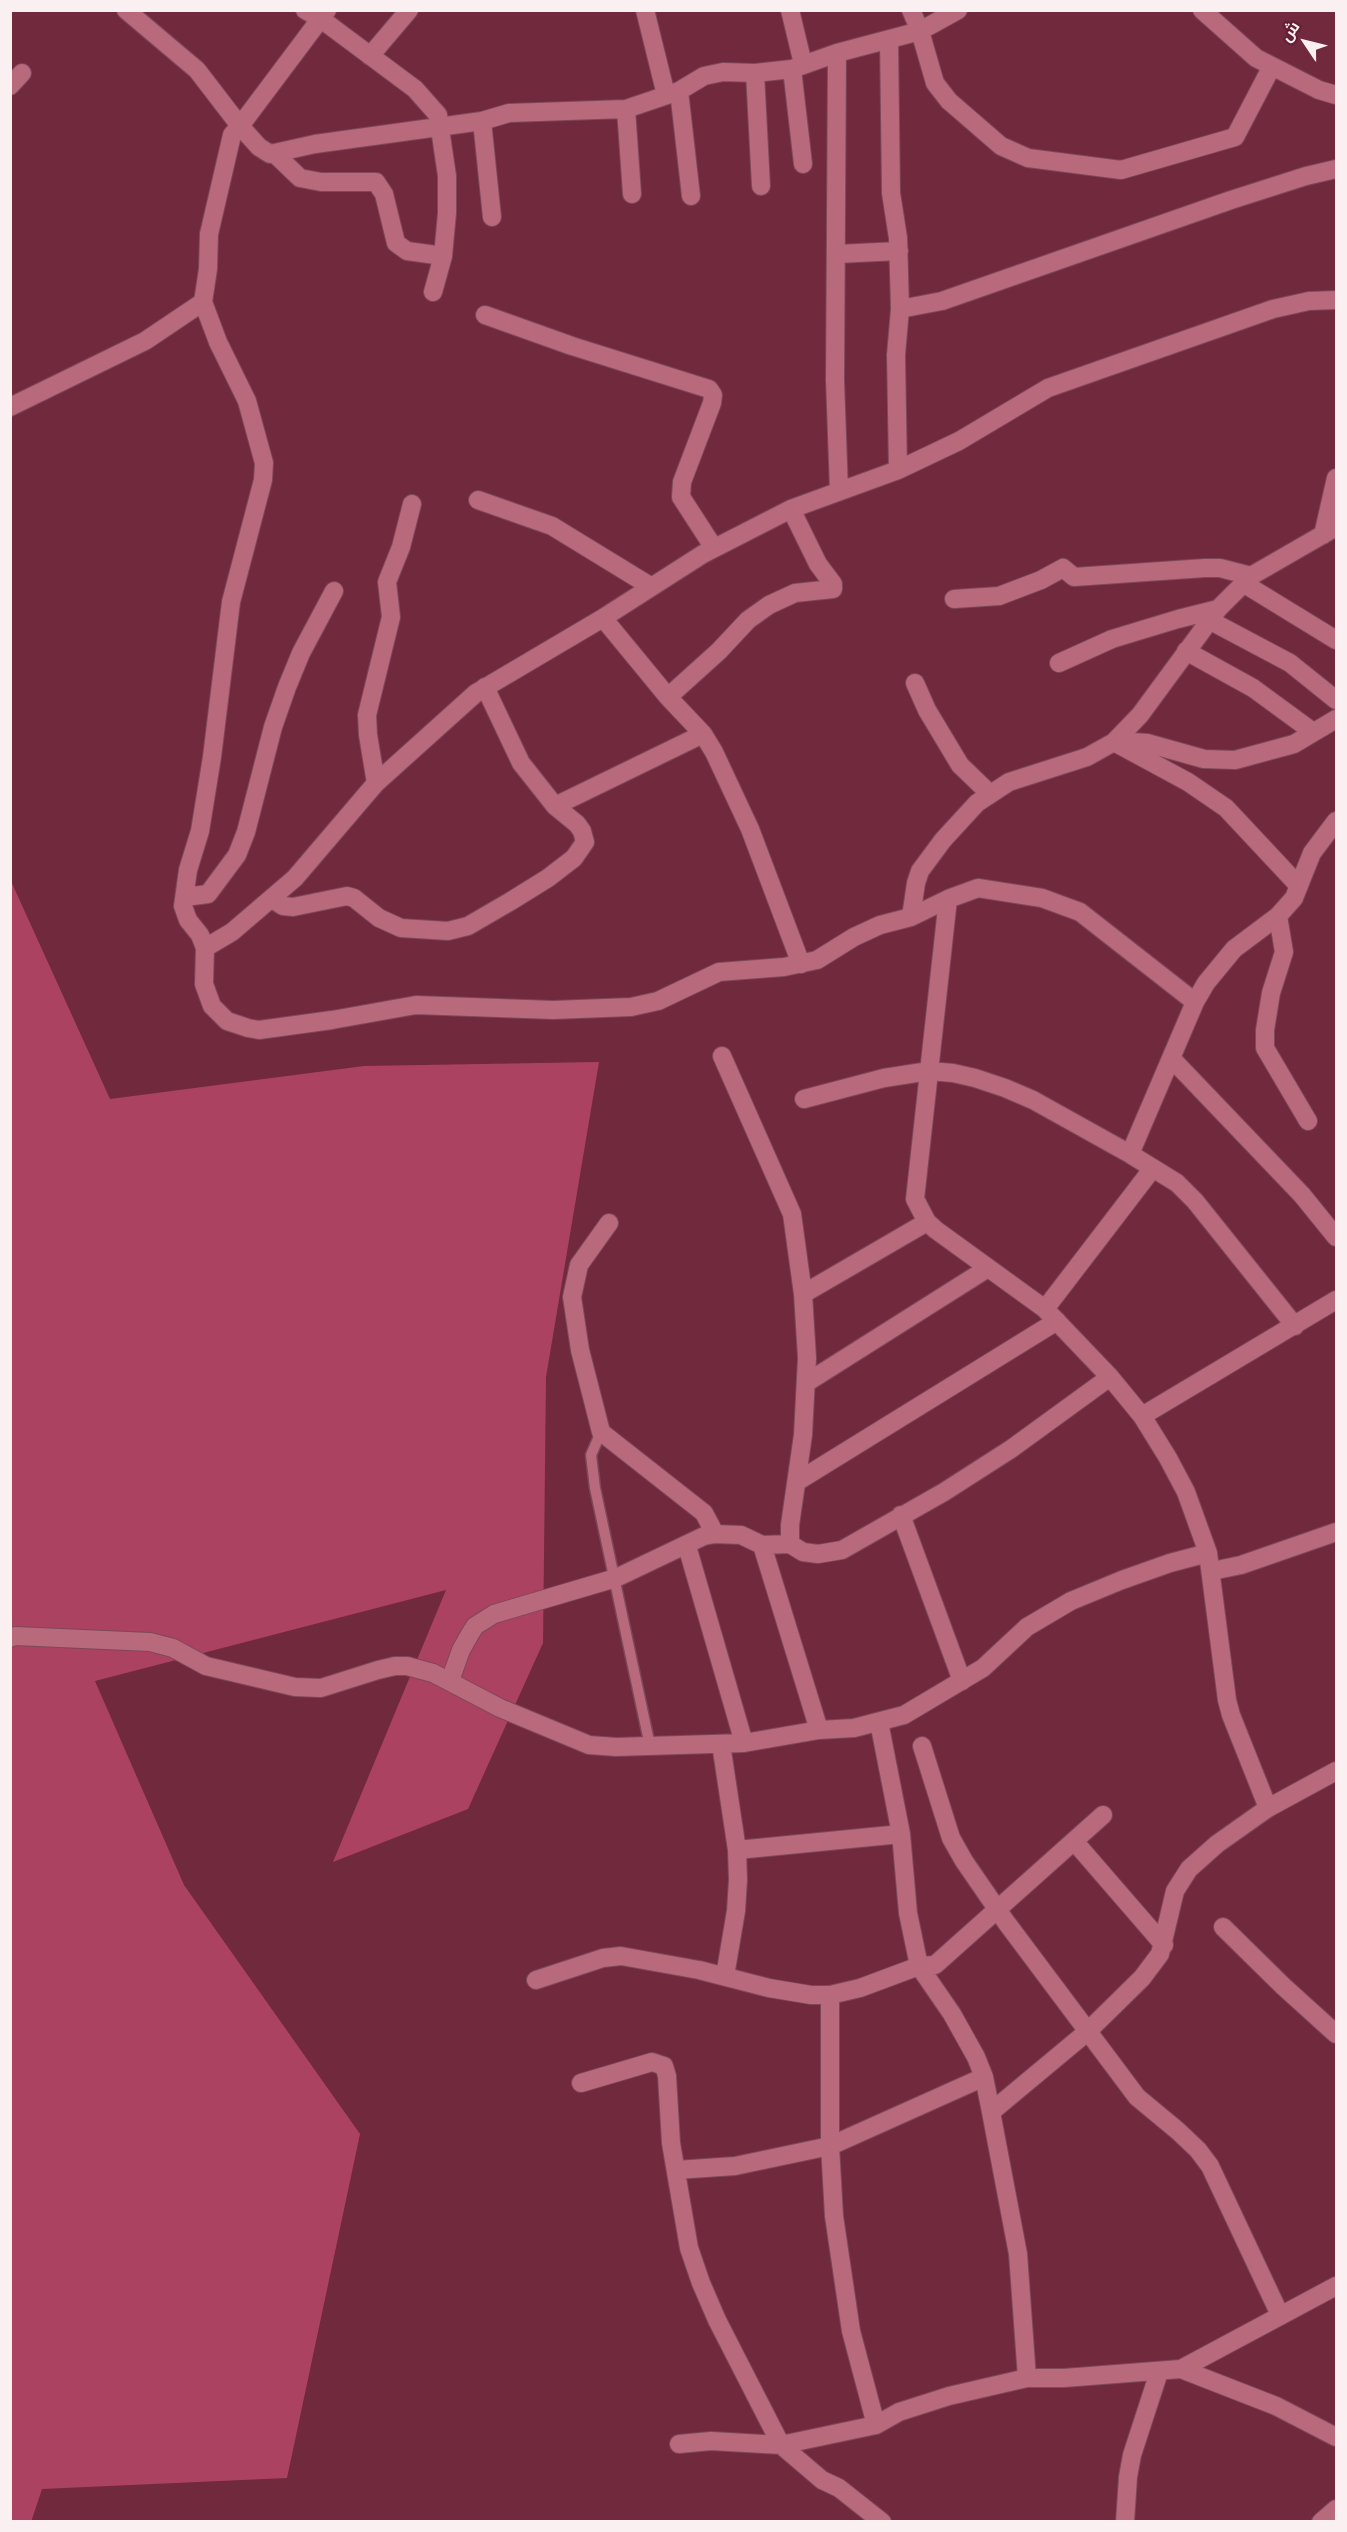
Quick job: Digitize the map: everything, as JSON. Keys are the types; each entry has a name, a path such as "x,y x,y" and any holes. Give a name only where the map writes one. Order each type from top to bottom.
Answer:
{"street":[{"path":"126,10 197,70 259,147 276,155 315,144 404,134 441,126 482,121 508,113 626,109 673,93 704,76 723,72 755,73 798,66 920,31 958,10"},
{"path":"370,56 409,10"},
{"path":"645,10 673,93 691,196"},
{"path":"790,10 798,66 803,164"},
{"path":"911,10 920,31 935,82 949,101 1001,146 1028,158 1121,170 1235,137 1271,68"},
{"path":"1202,10 1256,58 1271,68 1319,90 1336,95"},
{"path":"433,292 443,256 447,213 447,176 438,115 429,103 318,13 232,135 209,234 208,269 203,302 218,342 247,401 264,463 263,480 231,602 212,757 200,831 188,870 183,906 185,914 200,935 205,948 204,984 215,1011 232,1023 260,1030 355,1017 416,1005 553,1010 631,1007 658,1001 719,972 801,964 817,960 854,937 880,925 911,917 948,899 978,888 1042,898 1080,912 1195,1002"},
{"path":"889,40 891,184 899,251 900,309 896,356 898,470"},
{"path":"837,53 835,380 839,490"},
{"path":"755,73 761,186"},
{"path":"626,109 632,194"},
{"path":"482,121 492,217"},
{"path":"276,155 300,178 321,182 376,182 384,194 396,243 407,251 443,256"},
{"path":"900,309 942,301 1209,208 1306,176 1336,169"},
{"path":"837,254 899,251"},
{"path":"205,948 232,932 295,878 376,783 485,687 603,618 650,586 714,548 791,509 898,470 959,441 1048,388 1273,309 1309,302 1336,300"},
{"path":"10,407 145,341 203,302"},
{"path":"485,315 572,346 709,389 713,395 712,403 682,482 681,497 714,548"},
{"path":"911,917 916,883 927,861 963,817 989,793 1021,778 1087,757 1114,742 1140,714 1214,615 1247,580 1330,531 1336,478"},
{"path":"478,500 552,526 650,586"},
{"path":"376,783 367,715 391,617 387,582 401,547 412,504"},
{"path":"668,697 719,651 748,620 769,604 795,593 833,589 833,584 818,564 791,509"},
{"path":"954,599 999,596 1024,588 1064,567 1069,575 1074,577 1220,568 1247,580 1336,640"},
{"path":"185,897 208,894 237,855 246,832 273,727 287,687 301,653 334,591"},
{"path":"1059,663 1112,639 1178,619 1214,615 1290,663 1336,700"},
{"path":"603,618 668,697 703,734 728,778 750,829 801,964"},
{"path":"1186,651 1253,688 1313,732"},
{"path":"915,683 927,710 960,765 989,793"},
{"path":"272,899 283,906 293,907 347,897 354,898 378,918 401,928 438,931 468,926 534,887 559,870 580,851 585,842 582,831 555,806 521,763 485,687"},
{"path":"1114,742 1125,740 1147,743 1219,761 1250,757 1284,748 1336,719"},
{"path":"555,806 703,734"},
{"path":"1114,742 1188,782 1226,808 1299,886"},
{"path":"1130,1154 1195,1002 1223,959 1291,903 1316,848 1336,820"},
{"path":"948,899 915,1199 927,1222 1051,1315 1110,1377 1142,1416 1186,1492 1208,1553 1227,1700 1268,1808"},
{"path":"1278,916 1284,952 1271,993 1264,1046 1308,1121"},
{"path":"722,1056 792,1214 803,1294 807,1358 803,1435 790,1525 790,1544"},
{"path":"1172,1059 1302,1195 1336,1237"},
{"path":"804,1099 884,1078 929,1071 953,1073 1005,1088 1033,1100 1177,1183 1195,1201 1295,1326"},
{"path":"798,1481 1051,1315 1154,1168"},
{"path":"803,1294 927,1222"},
{"path":"609,1223 579,1264 572,1297 580,1350 601,1432 704,1513 715,1534"},
{"path":"806,1383 988,1269"},
{"path":"1142,1416 1336,1300"},
{"path":"450,1681 461,1650 475,1626 494,1614 616,1578 704,1536 741,1535 762,1545 790,1544 803,1552 818,1554 842,1550 944,1492 1011,1449 1110,1377"},
{"path":"902,1515 962,1681"},
{"path":"1212,1571 1241,1565 1336,1532"},
{"path":"762,1545 819,1730"},
{"path":"687,1546 744,1743"},
{"path":"10,1638 15,1636 150,1642 173,1648 206,1666 294,1687 321,1688 395,1666 418,1669 450,1681 500,1708 589,1745 744,1743 819,1730 854,1728 904,1715 983,1668 1027,1628 1071,1601 1170,1563 1208,1553"},
{"path":"879,1722 901,1834 908,1913 919,1966 952,2014 976,2057 984,2078 1018,2254 1027,2378"},
{"path":"721,1744 737,1850 736,1911 725,1976"},
{"path":"922,1746 951,1838 968,1868 1137,2097 1178,2131 1210,2166 1280,2315"},
{"path":"991,2112 1087,2032 1142,1978 1164,1945 1175,1891 1185,1873 1217,1844 1268,1808 1336,1771"},
{"path":"536,1980 603,1958 621,1956 725,1976 777,1990 811,1995 830,1995 871,1984 919,1966 935,1965 1103,1815"},
{"path":"737,1850 901,1834"},
{"path":"1074,1841 1164,1945"},
{"path":"1223,1927 1282,1986 1336,2034"},
{"path":"830,1995 830,2146 834,2216 851,2331 876,2425"},
{"path":"581,2083 652,2062 664,2066 668,2082 671,2143 689,2248 701,2283 781,2445 822,2480 839,2488 882,2522"},
{"path":"676,2170 735,2166 830,2146 984,2078"},
{"path":"679,2444 711,2441 781,2445 876,2425 899,2412 949,2396 1027,2378 1064,2379 1181,2369 1228,2346 1280,2315 1336,2286"},
{"path":"1181,2369 1276,2406 1336,2437"},
{"path":"1125,2522 1132,2455 1159,2372"},
{"path":"1321,2522 1336,2509"}],"lane":[{"path":"601,1432 591,1455 595,1488 650,1746"}],"shaded area":[{"path":"10,879 110,1099 364,1066 599,1062 546,1377 543,1643 468,1809 333,1862 446,1590 95,1681 184,1885 360,2134 287,2478 42,2489 31,2522 10,2521"}]}
